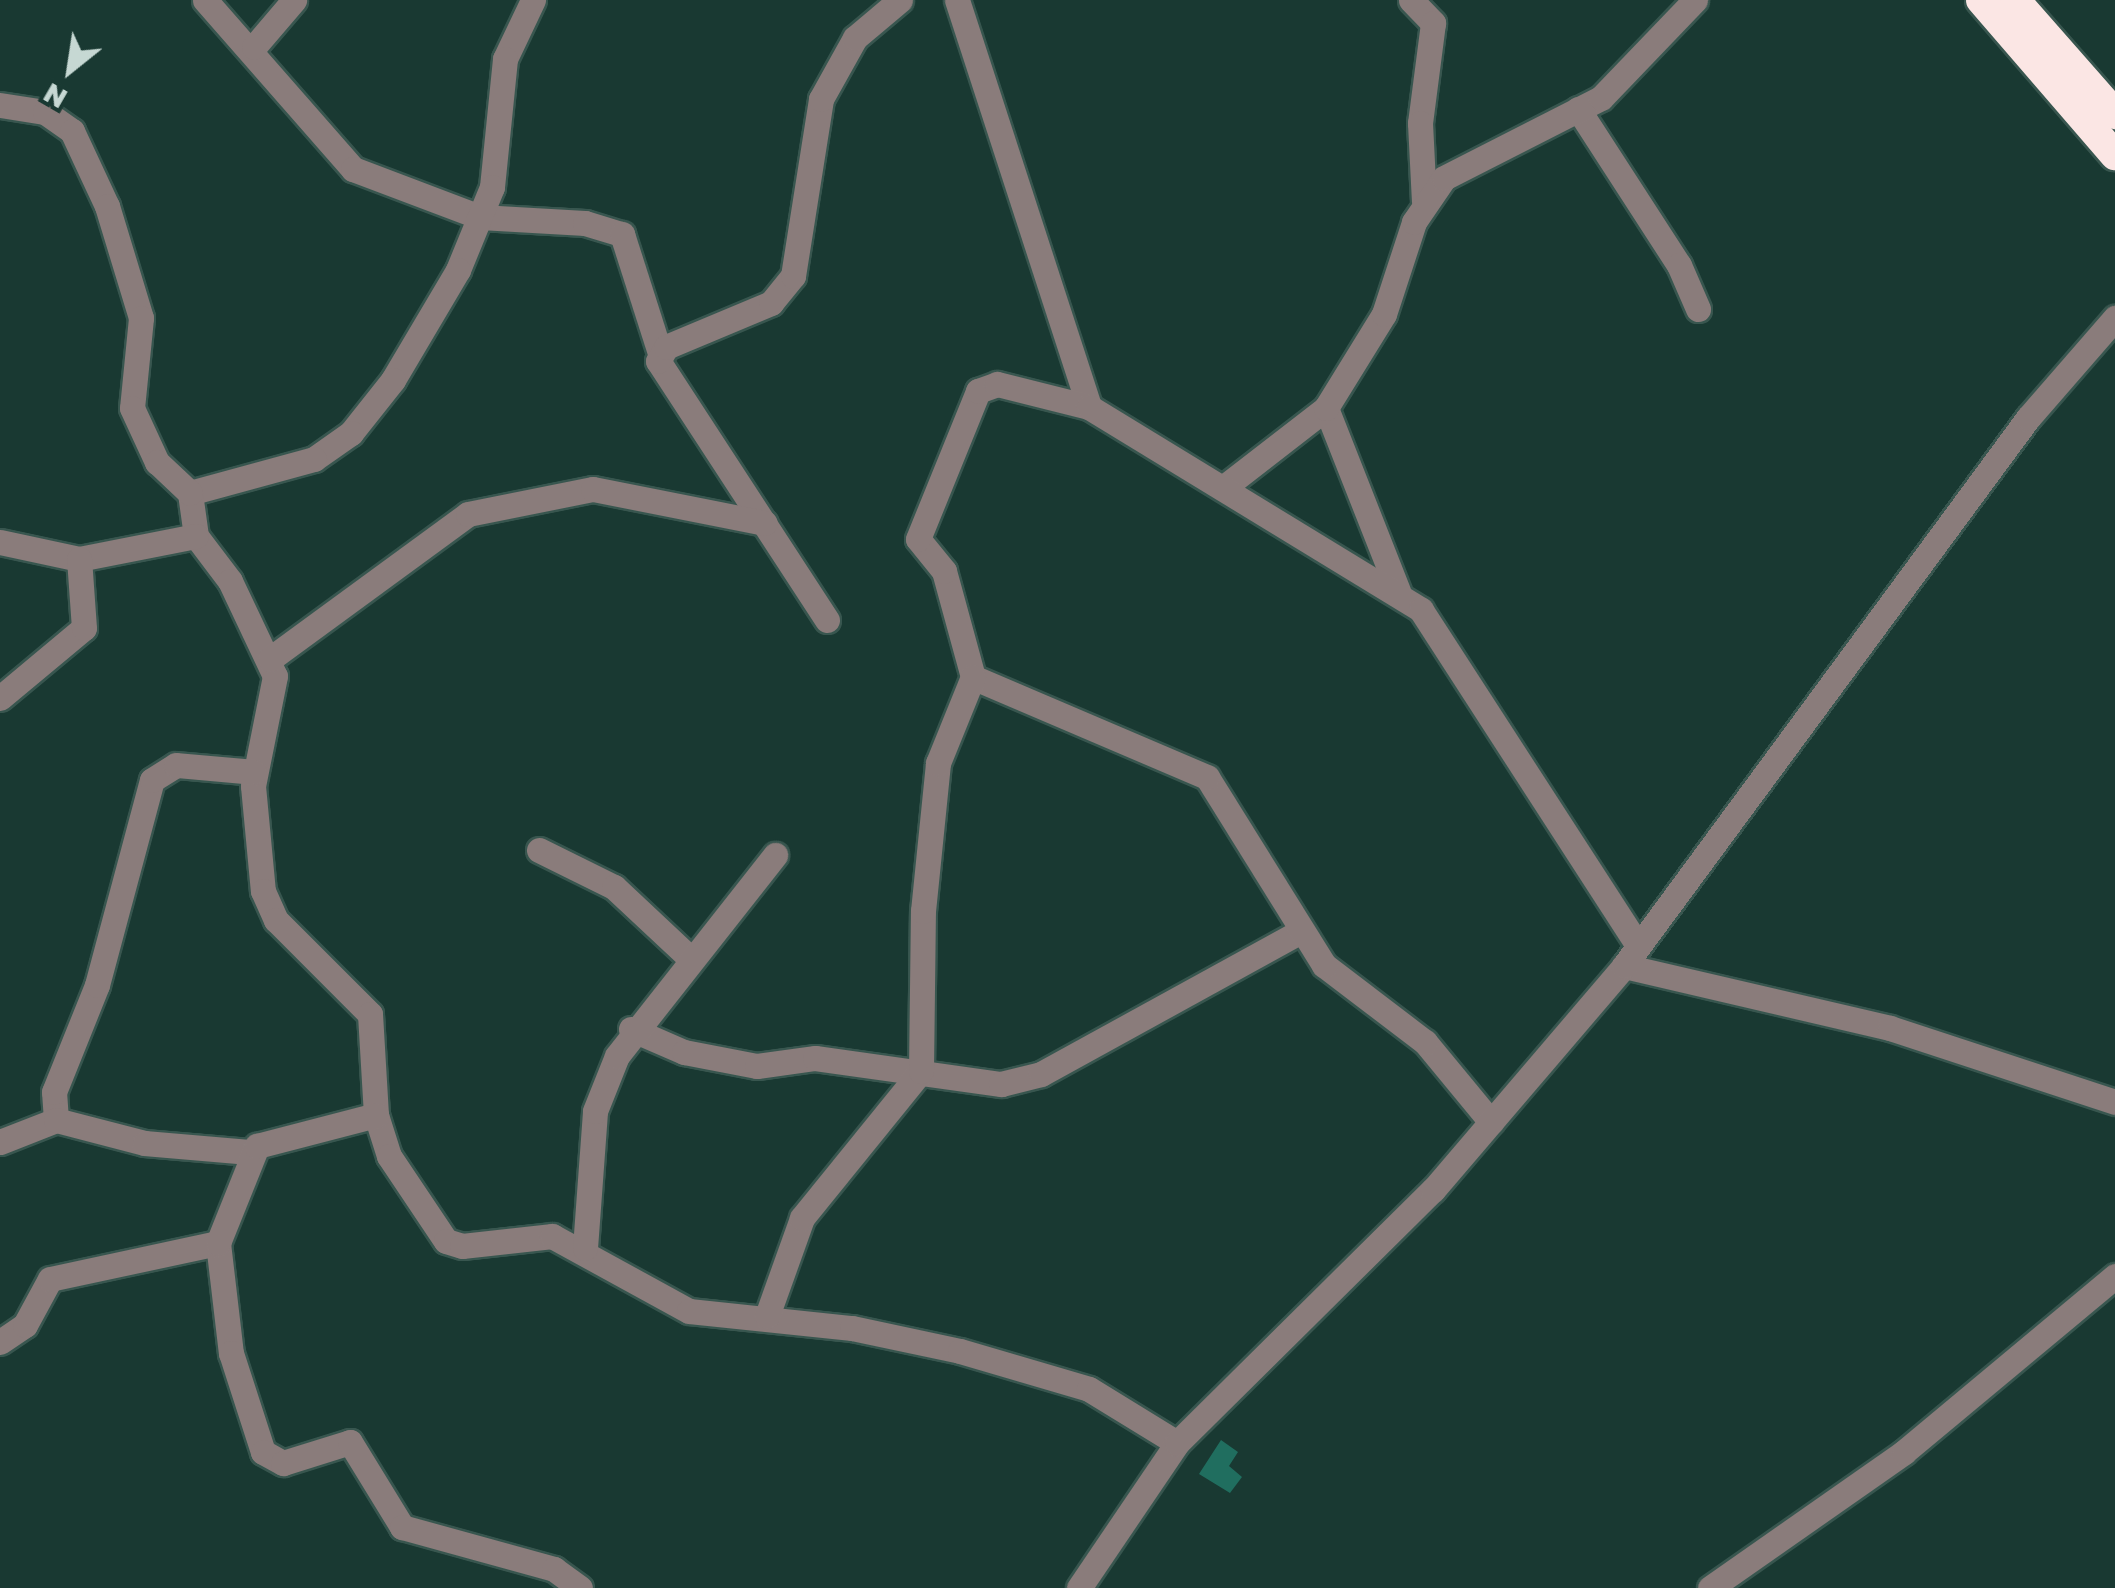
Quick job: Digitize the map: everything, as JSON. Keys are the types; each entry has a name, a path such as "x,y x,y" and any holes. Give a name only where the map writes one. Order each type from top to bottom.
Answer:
{"highway":[{"path":"1982,0 2115,155"},
{"path":"2015,0 2115,114"}],"street":[{"path":"205,0 254,47 353,169 480,217 585,223 622,234 660,354 662,373 827,620"},
{"path":"254,47 294,0"},
{"path":"190,493 314,460 351,433 393,380 480,217 501,144 506,59 534,0"},
{"path":"660,354 771,303 793,276 822,98 855,38 900,0"},
{"path":"957,0 1089,407"},
{"path":"1222,488 1326,408 1384,314 1424,201 1420,123 1433,23 1411,0"},
{"path":"1424,201 1466,161 1578,109 1621,81 1695,0"},
{"path":"0,105 46,112 72,131 107,206 141,318 132,408 157,462 190,493 196,536 270,659 276,696 254,772 263,891 291,939 370,1014 376,1114 389,1156 446,1241 552,1236 585,1248 688,1310 767,1316 960,1351 1068,1380 1177,1443"},
{"path":"1578,109 1680,264 1698,309"},
{"path":"1079,1588 1177,1443 1433,1190 1631,956 2028,418 2115,318"},
{"path":"767,1316 802,1218 920,1070 922,911 938,763 973,677 944,572 918,539 978,392 997,384 1089,407 1398,591 1439,629 1529,787 1584,854 1631,956 1890,1028 2115,1102"},
{"path":"1326,408 1398,591"},
{"path":"270,659 395,575 468,514 593,489 765,523"},
{"path":"0,542 79,559 196,536"},
{"path":"0,698 84,628 79,559"},
{"path":"973,677 1207,778 1302,932 1338,977 1425,1042 1491,1122"},
{"path":"56,1120 54,1092 98,985 152,780 176,766 254,772"},
{"path":"539,850 614,887 690,958"},
{"path":"585,1248 596,1111 631,1029 775,855"},
{"path":"631,1029 684,1052 758,1066 815,1058 1000,1084 1042,1074 1302,932"},
{"path":"0,1142 56,1120 158,1145 250,1152 376,1114"},
{"path":"250,1152 218,1243 231,1354 263,1452 283,1463 350,1442 402,1527 554,1569 580,1588"},
{"path":"0,1342 25,1325 50,1279 218,1243"},
{"path":"1710,1588 1904,1452 2115,1276"}],"building":[{"path":"1221,1440 1238,1452 1229,1466 1242,1477 1230,1493 1199,1474"}]}
